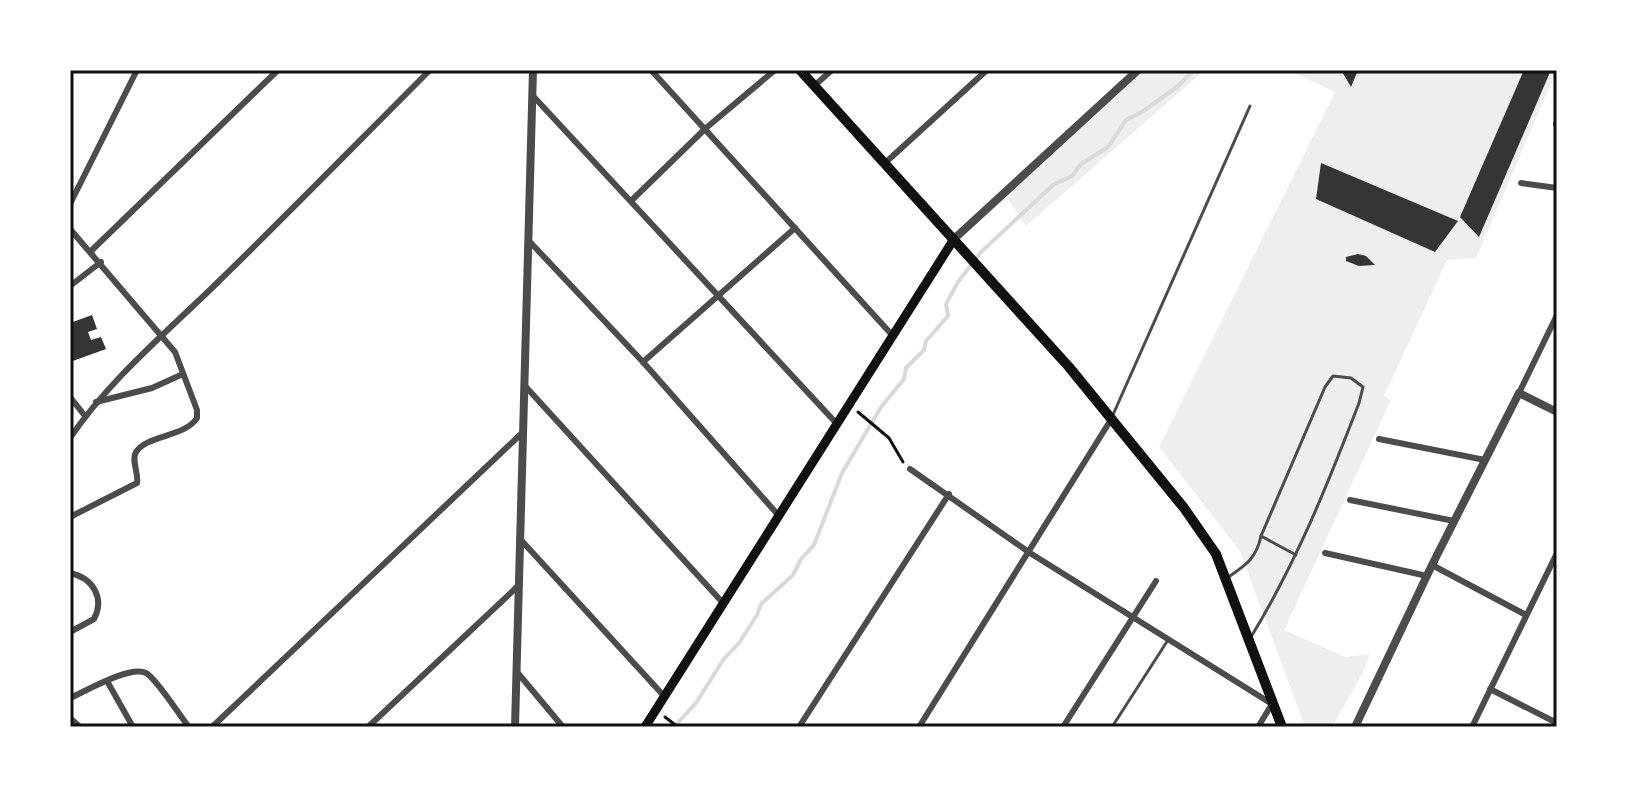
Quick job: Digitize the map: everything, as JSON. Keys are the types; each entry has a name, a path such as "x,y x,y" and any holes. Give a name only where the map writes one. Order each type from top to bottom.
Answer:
{"main road":[{"path":"800,70 1112,418 1184,508 1216,554 1282,727"},
{"path":"645,727 954,239"}],"street":[{"path":"70,204 137,70"},
{"path":"91,251 278,70"},
{"path":"70,438 96,402 161,333 215,285 430,70"},
{"path":"515,727 533,70"},
{"path":"651,70 893,336"},
{"path":"632,200 706,128 775,70"},
{"path":"814,86 832,70"},
{"path":"885,163 987,70"},
{"path":"954,239 1138,70"},
{"path":"534,97 837,424"},
{"path":"1521,183 1557,188"},
{"path":"643,362 795,228"},
{"path":"70,229 175,352 197,410 197,418 190,426 136,452 137,483 70,517"},
{"path":"530,242 643,362 779,516"},
{"path":"70,286 101,262"},
{"path":"1355,727 1557,315"},
{"path":"96,402 152,388 183,374"},
{"path":"526,387 723,603"},
{"path":"1519,393 1557,412"},
{"path":"70,397 85,416"},
{"path":"919,727 1112,418"},
{"path":"212,727 522,433"},
{"path":"1379,439 1485,460"},
{"path":"910,469 1030,553 1272,704 1258,727"},
{"path":"799,727 949,494"},
{"path":"1350,500 1454,521"},
{"path":"520,539 664,696"},
{"path":"1325,553 1427,576"},
{"path":"1472,727 1557,553"},
{"path":"1432,565 1526,615"},
{"path":"70,573 89,581 99,606 94,619 70,632"},
{"path":"1063,727 1156,581"},
{"path":"368,727 518,586"},
{"path":"70,698 135,671 147,673 189,727"},
{"path":"517,672 563,727"},
{"path":"107,681 133,727"},
{"path":"1490,689 1557,723"},
{"path":"70,718 80,727"}],"lane":[{"path":"1112,418 1250,106"},
{"path":"1226,579 1258,553 1261,536 1325,387 1333,376 1351,378 1363,387 1359,403 1312,524 1249,640"},
{"path":"1261,536 1296,555"},
{"path":"1112,727 1168,640"}],"path":[{"path":"866,420 889,438 902,462 910,469"},
{"path":"656,710 678,727"}],"shaded area":[{"path":"1142,70 1205,70 1026,226 1004,193"},
{"path":"1288,70 1557,70 1476,258 1447,260 1384,396 1391,400 1284,630 1346,657 1370,654 1332,727 1305,727 1240,551 1159,447 1335,92"}],"building":[{"path":"1341,70 1358,70 1351,87"},
{"path":"1524,70 1551,70 1479,237 1460,217"},
{"path":"1321,163 1458,221 1435,252 1316,199"},
{"path":"1366,256 1375,265 1359,266 1346,261 1346,257"},
{"path":"92,315 97,329 88,332 91,340 101,337 106,349 70,362 70,323"}],"waterway":[{"path":"674,727 696,703 723,660 739,643 761,604 793,575 801,559 814,545 842,473 881,407 904,379 906,368 924,350 926,341 948,316 946,304 981,252 1053,185 1072,176 1081,164 1108,147 1126,120 1177,87 1194,70"}]}
